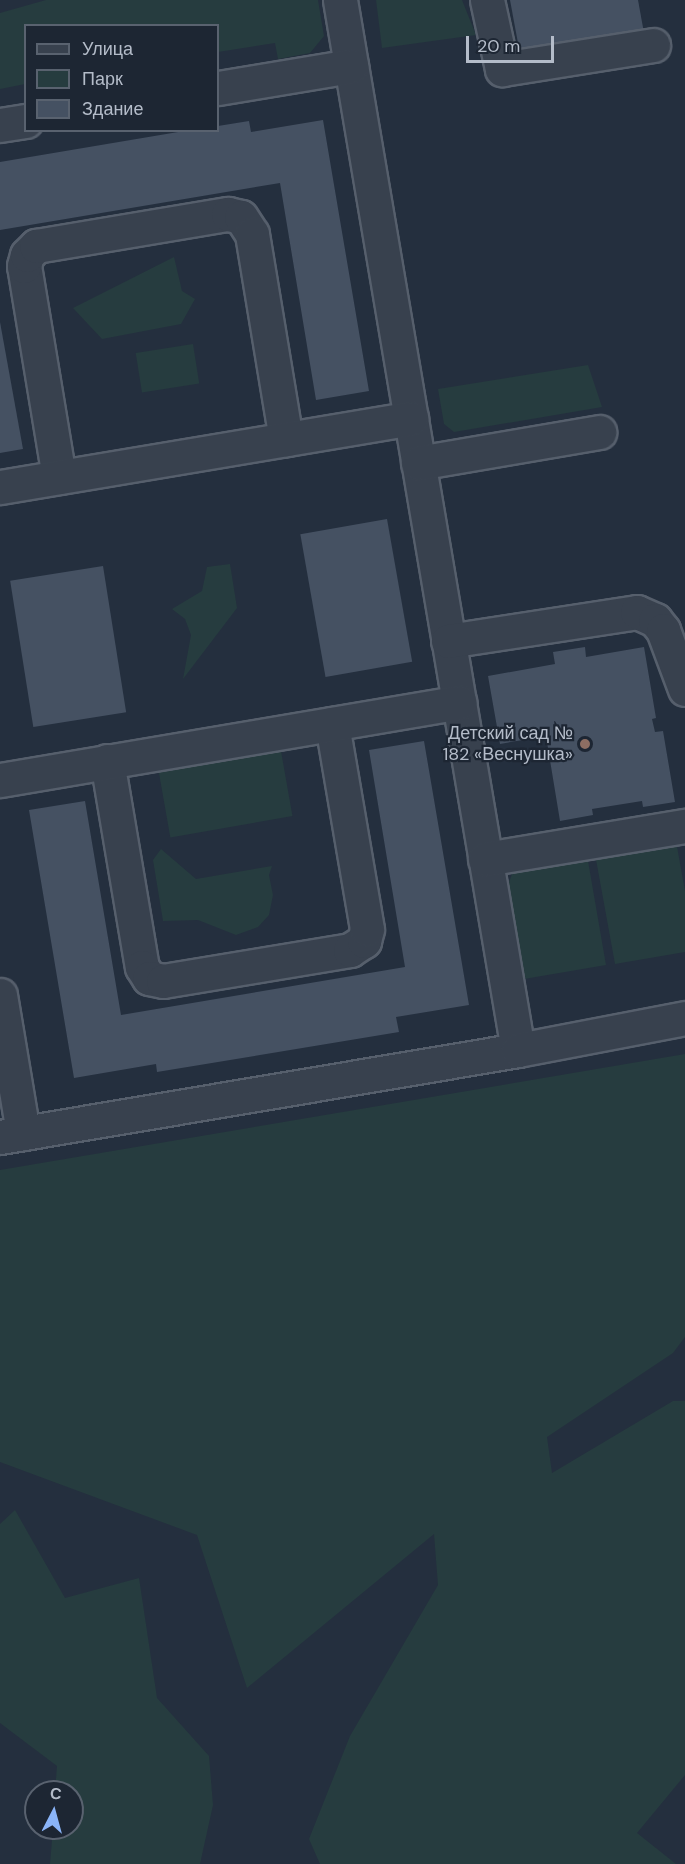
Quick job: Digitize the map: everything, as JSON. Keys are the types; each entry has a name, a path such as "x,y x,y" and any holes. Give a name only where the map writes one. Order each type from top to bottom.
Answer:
{"lane":[{"path":"340,0 518,1050"},
{"path":"488,0 502,69 653,45"},
{"path":"219,88 351,66"},
{"path":"0,125 24,121"},
{"path":"59,477 24,266 27,255 36,246 228,214 241,217 252,234 286,439"},
{"path":"0,487 411,418"},
{"path":"418,462 599,432"},
{"path":"448,641 637,612 655,620 663,630 685,689"},
{"path":"0,780 459,702"},
{"path":"107,761 142,967 149,978 163,981 356,948 366,934 332,724"},
{"path":"485,859 685,826"},
{"path":"0,995 12,1135 518,1050 685,1018"}],"green space":[{"path":"46,0 318,0 324,36 310,53 278,59 275,43 219,52 219,24 24,24 24,84 0,89 0,13"},
{"path":"376,0 462,0 476,35 382,48"},
{"path":"174,257 182,291 195,299 181,324 102,339 73,308"},
{"path":"193,344 199,384 142,393 136,353"},
{"path":"588,365 602,407 454,432 444,424 438,389"},
{"path":"230,564 237,608 183,679 191,635 185,619 172,609 202,591 207,567"},
{"path":"281,751 292,816 170,838 159,773"},
{"path":"676,841 685,891 685,952 615,964 595,854"},
{"path":"161,849 196,879 272,866 269,875 273,895 269,915 258,927 236,935 198,920 163,921 153,860"},
{"path":"587,855 606,965 524,979 508,885 512,874 516,869"},
{"path":"685,1054 685,1337 673,1353 547,1437 552,1473 673,1401 685,1401 685,1775 637,1833 676,1864 320,1864 309,1839 350,1736 438,1585 434,1534 247,1688 197,1535 0,1462 0,1170"},
{"path":"15,1510 65,1598 139,1578 157,1698 209,1756 213,1805 200,1864 50,1864 52,1840 84,1840 84,1780 56,1780 57,1766 0,1723 0,1524"}],"building":[{"path":"510,0 638,0 644,33 520,54"},
{"path":"323,120 369,391 316,400 280,183 0,230 0,162 178,132 219,132 219,126 249,121 251,132"},
{"path":"0,322 23,449 0,453"},
{"path":"387,519 412,662 326,677 300,534"},
{"path":"103,566 126,712 33,727 10,581"},
{"path":"585,647 586,657 644,647 656,718 652,719 655,732 663,731 675,802 643,807 642,801 592,809 593,815 560,821 546,736 500,744 488,676 555,664 553,652"},
{"path":"424,741 469,1005 396,1017 399,1032 157,1072 156,1064 74,1078 29,810 85,801 121,1015 405,967 369,750"}],"place":[{"name":"Детский сад № 182 «Веснушка»","path":"585,744"}]}
